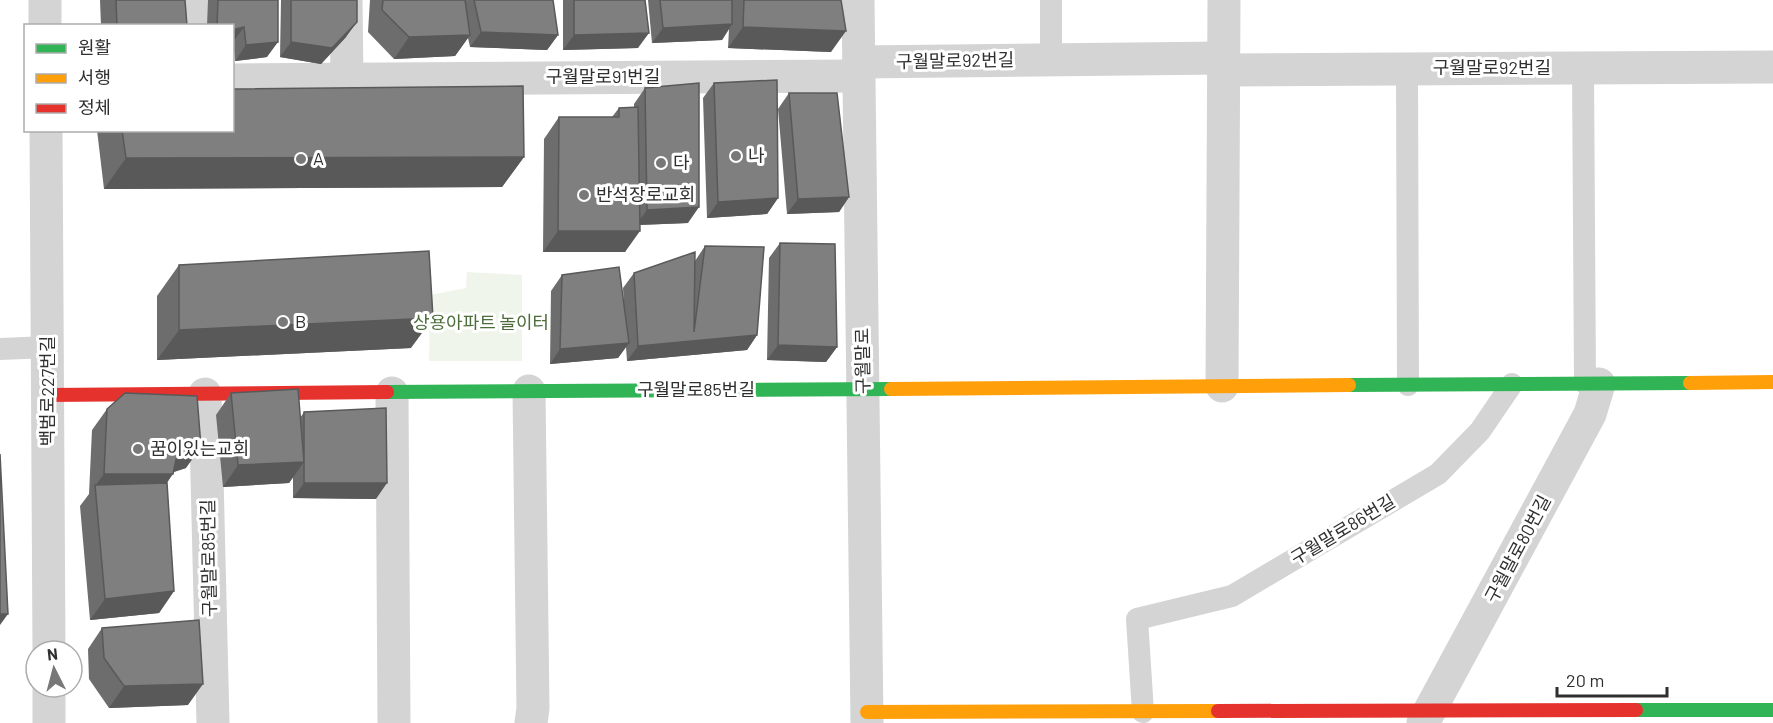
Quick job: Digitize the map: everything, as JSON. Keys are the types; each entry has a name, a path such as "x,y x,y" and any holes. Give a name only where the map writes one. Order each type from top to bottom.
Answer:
{"street":[{"path":"45,0 45,24"},
{"path":"195,0 196,24"},
{"path":"346,0 347,79"},
{"name":"구월말로","path":"858,0 867,717"},
{"path":"1222,386 1224,0"},
{"name":"구월말로92번길","path":"859,69 1051,60 1407,69 1773,67"},
{"name":"구월말로91번길","path":"234,80 859,69"},
{"name":"백범로227번길","path":"46,132 49,639"},
{"path":"863,389 1773,382"},
{"name":"구월말로80번길","path":"1427,717 1590,414 1592,384"},
{"name":"구월말로85번길","path":"48,395 863,389"},
{"path":"529,391 533,708 531,723"},
{"path":"392,393 394,723"},
{"name":"구월말로85번길","path":"205,394 213,723"},
{"path":"49,699 50,723"},
{"path":"867,717 1143,712 1427,717 1773,710"}],"lane":[{"path":"1051,0 1051,60"},
{"path":"1583,68 1592,384"},
{"path":"1407,69 1408,385"},
{"path":"0,349 48,348"},
{"name":"구월말로86번길","path":"1143,712 1137,619 1232,596 1438,474 1480,431 1512,384"}],"green space":[{"name":"상용아파트 놀이터","path":"467,272 522,275 522,361 429,361 430,295 466,288"}],"building":[{"path":"116,0 185,0 187,24 117,24"},
{"path":"218,0 278,0 278,42 246,45 244,27 234,30 234,24 217,24"},
{"path":"291,0 357,0 357,22 332,48 291,42"},
{"path":"383,0 465,0 470,35 409,37 382,10"},
{"path":"474,0 553,0 558,35 481,32"},
{"path":"574,0 645,0 649,33 574,35"},
{"path":"660,0 732,0 732,24 663,28"},
{"path":"744,0 841,0 846,31 743,27"},
{"name":"나","path":"777,80 778,198 718,202 714,83"},
{"name":"다","path":"699,83 699,207 647,210 645,88"},
{"path":"523,86 524,157 126,158 122,132 234,132 234,89"},
{"path":"789,93 837,93 849,197 798,199"},
{"name":"반석장로교회","path":"638,107 640,231 558,231 559,117 619,117 619,108"},
{"path":"780,243 835,244 837,347 778,345"},
{"path":"705,246 764,247 757,335 638,346 634,273 695,252 694,332"},
{"path":"429,251 433,318 179,330 179,265"},
{"path":"619,267 629,343 560,349 562,275"},
{"path":"298,389 304,462 238,465 231,393"},
{"name":"꿈이있는교회","path":"125,393 197,396 201,447 177,455 173,474 104,474 107,409"},
{"path":"386,408 387,483 304,483 304,412"},
{"path":"0,454 8,614 0,614"},
{"path":"167,483 174,591 105,599 95,485"},
{"path":"199,620 203,684 124,686 104,658 102,628"}],"traffic: fast":[{"path":"1349,385 1690,383"},
{"path":"387,392 891,389"},
{"path":"1636,710 1773,710"}],"traffic: slow":[{"path":"1690,383 1773,382"},
{"path":"891,389 1349,385"},
{"path":"867,712 1218,711"}],"traffic: jam":[{"path":"48,395 387,392"},
{"path":"1218,711 1636,710"}],"place":[{"name":"나","path":"736,156"},
{"name":"A","path":"301,159"},
{"name":"다","path":"661,163"},
{"name":"반석장로교회","path":"584,195"},
{"name":"B","path":"283,322"},
{"name":"꿈이있는교회","path":"138,449"}]}
